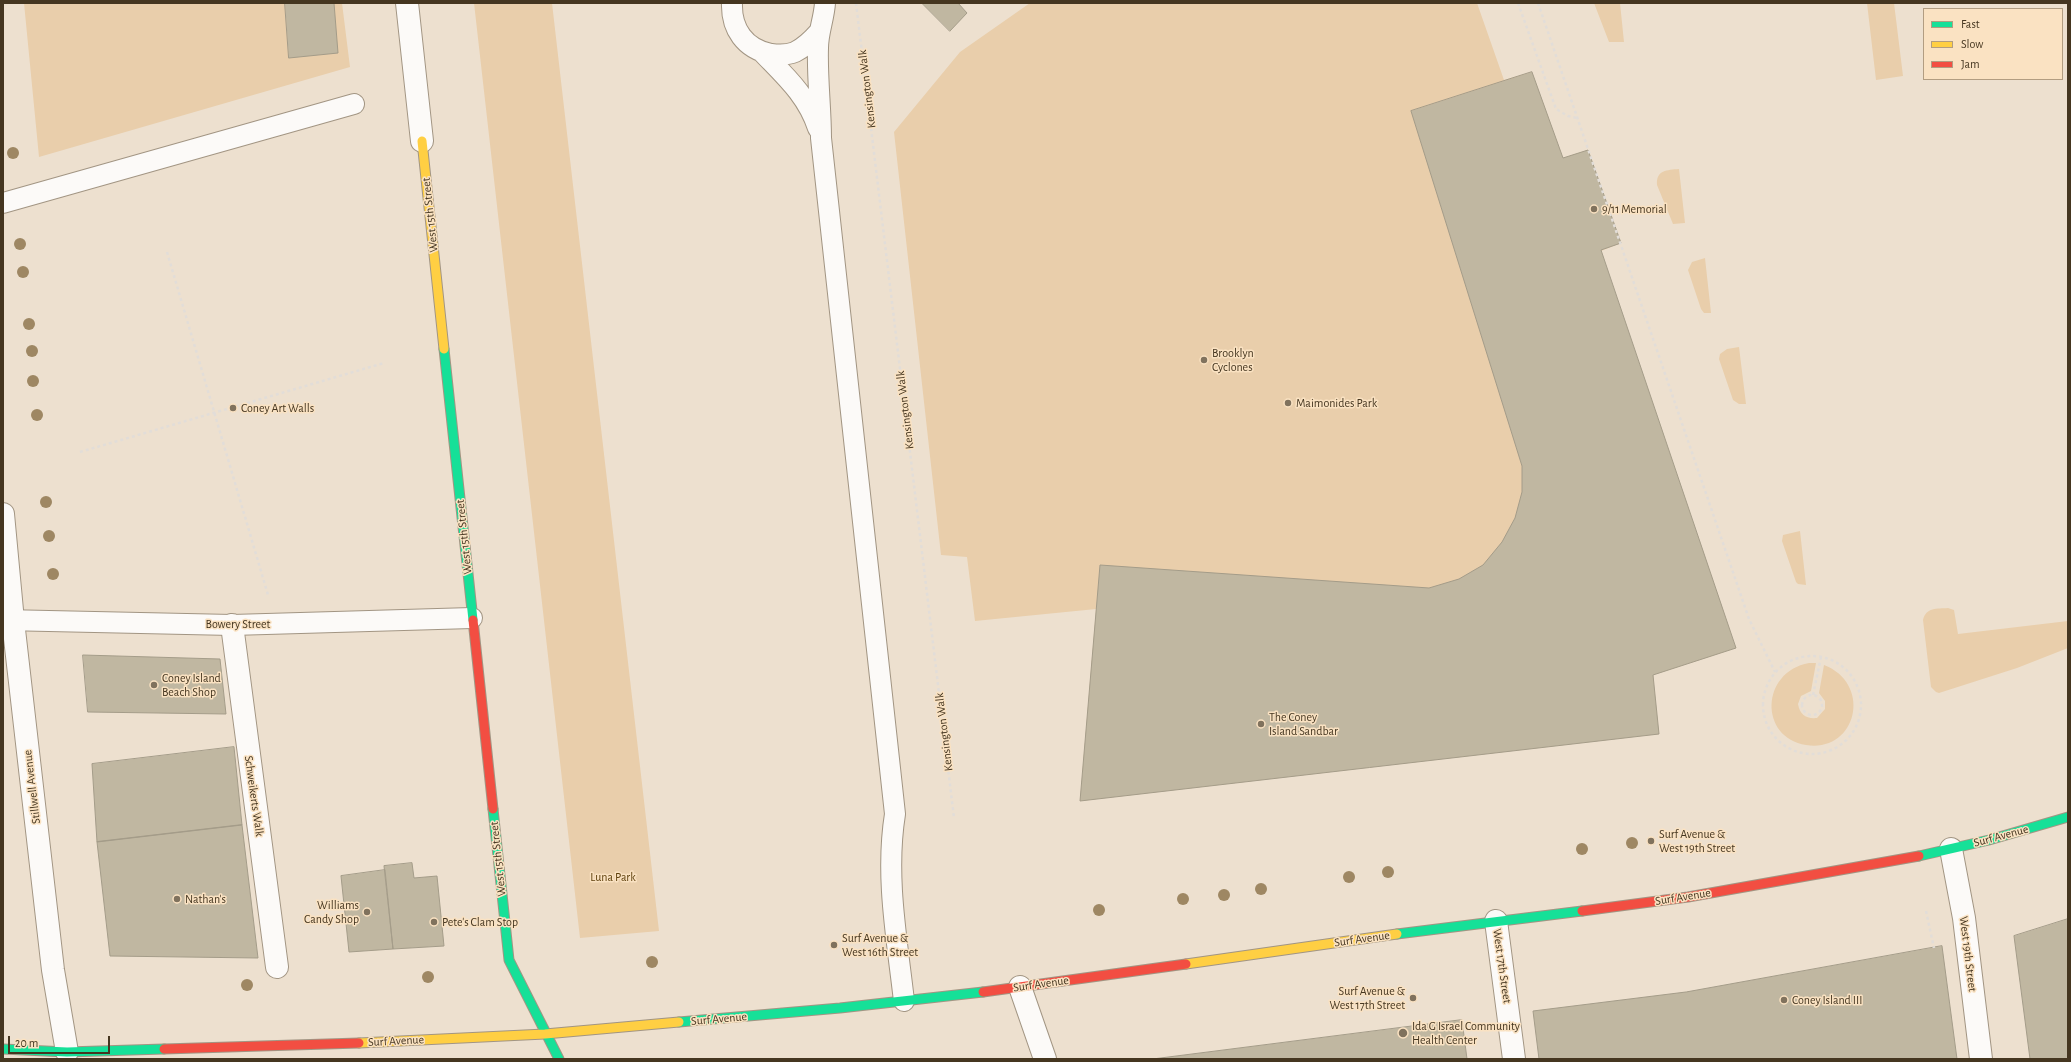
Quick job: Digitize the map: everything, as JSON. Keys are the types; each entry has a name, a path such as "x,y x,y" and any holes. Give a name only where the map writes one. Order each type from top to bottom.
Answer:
{"main road":[{"name":"West 15th Street","path":"422,141 509,960 545,1034 559,1059"},
{"name":"Surf Avenue","path":"3,1049 68,1055 545,1034 806,1012 904,1001 1020,987 1496,921 1688,897 1902,860 1951,849 2068,817"}],"street":[{"name":"West 15th Street","path":"407,3 422,141"},
{"name":"Stillwell Avenue","path":"3,514 8,621 53,970 68,1055"},
{"name":"Schweikerts Walk","path":"232,625 277,966"},
{"name":"West 19th Street","path":"1951,849 1964,918 1981,1059"},
{"name":"West 17th Street","path":"1496,921 1514,1059"},
{"path":"1020,987 1045,1059"}],"lane":[{"path":"732,3 732,16 737,31 748,44 762,52 794,85 807,104 821,138"},
{"path":"825,3 824,18 819,32 818,49 821,138 895,814 892,832 890,880 904,1001"},
{"path":"762,52 778,55 794,52 808,44 819,32"},
{"path":"3,203 354,104"},
{"name":"Bowery Street","path":"8,621 232,625 472,618"}],"path":[{"name":"Kensington Walk","path":"856,3 954,818"},
{"path":"1518,3 1556,109 1568,116 1577,118"},
{"path":"1538,3 1749,619 1775,672"},
{"path":"167,252 276,624"},
{"path":"80,452 384,364"},
{"path":"1809,655 1821,656 1841,665 1853,676 1860,691 1862,708 1858,724 1849,738 1836,749 1821,754 1805,754 1789,750 1776,740 1767,727 1762,712 1763,696 1768,680 1775,672 1793,659 1809,655"},
{"path":"1814,695 1821,656"},
{"path":"1814,695 1821,701 1822,707 1818,712 1812,715 1806,712 1802,704 1807,696 1814,695"},
{"path":"1926,911 1934,948"}],"green space":[{"path":"24,3 342,3 350,67 39,157"},
{"name":"Luna Park","path":"474,3 552,3 659,931 580,938"},
{"name":"Maimonides Park","path":"1030,3 1477,3 1504,80 1532,72 1563,158 1588,150 1621,243 1601,251 1736,648 1653,675 1659,734 1080,801 1096,609 975,621 967,557 941,555 894,132 960,52"},
{"path":"1594,3 1620,3 1624,42 1609,42"},
{"path":"1867,3 1894,3 1903,76 1876,80"},
{"path":"1679,169 1685,223 1673,224 1657,185 1657,180 1658,176 1663,172"},
{"path":"1705,258 1711,313 1704,313 1701,309 1688,270 1692,262"},
{"path":"1739,347 1746,404 1739,404 1733,400 1719,359 1720,354 1727,349"},
{"path":"1800,531 1806,585 1798,584 1796,582 1782,541 1783,535"},
{"path":"1948,608 1954,610 1958,634 2068,621 2068,648 2017,668 1939,693 1936,692 1931,687 1923,620 1924,616 1929,611"},
{"path":"1809,663 1816,663 1811,691 1801,696 1798,704 1800,711 1804,716 1817,718 1825,709 1825,701 1819,693 1824,665 1839,674 1849,687 1853,701 1852,715 1847,728 1837,739 1823,745 1806,745 1791,740 1780,730 1773,718 1772,705 1774,691 1781,679 1793,669"}],"building":[{"path":"285,3 334,3 338,53 289,58"},
{"path":"922,3 958,3 967,13 950,31"},
{"path":"1532,72 1563,158 1588,150 1621,243 1601,250 1736,648 1653,675 1659,734 1080,801 1100,565 1429,588 1459,579 1483,565 1502,542 1515,518 1522,492 1522,466 1411,111"},
{"name":"Coney Island Beach Shop","path":"83,655 220,659 226,714 88,712"},
{"path":"234,747 242,825 97,842 92,764"},
{"name":"Nathan's","path":"242,825 258,958 110,956 97,842"},
{"path":"412,863 414,878 437,876 444,946 393,949 384,866"},
{"name":"Williams Candy Shop","path":"385,870 393,949 349,952 341,876"},
{"path":"2068,919 2068,1059 2030,1059 2014,936"},
{"name":"Coney Island III","path":"1942,946 1957,1059 1539,1059 1533,1011 1686,992"},
{"path":"1462,1020 1467,1059 1153,1059"}],"traffic: fast":[{"path":"444,349 473,620"},
{"path":"493,809 509,960 559,1059"},
{"path":"1919,856 1989,840 2068,817"},
{"path":"1397,934 1582,911"},
{"path":"679,1022 840,1008 983,992"},
{"path":"3,1049 67,1052 164,1049"}],"traffic: slow":[{"path":"422,141 444,349"},
{"path":"1186,964 1397,934"},
{"path":"359,1043 545,1034 679,1022"}],"traffic: jam":[{"path":"473,620 493,809"},
{"path":"1582,911 1688,897 1919,856"},
{"path":"983,992 1186,964"},
{"path":"164,1049 359,1043"}],"place":[{"name":"9/11 Memorial","path":"1594,209"},
{"name":"Brooklyn Cyclones","path":"1204,360"},
{"name":"Maimonides Park","path":"1288,403"},
{"name":"Coney Art Walls","path":"233,408"},
{"name":"Coney Island Beach Shop","path":"154,685"},
{"name":"The Coney Island Sandbar","path":"1261,724"},
{"name":"Surf Avenue & West 19th Street","path":"1651,841"},
{"name":"Nathan's","path":"177,899"},
{"name":"Williams Candy Shop","path":"367,912"},
{"name":"Pete's Clam Stop","path":"434,922"},
{"name":"Surf Avenue & West 16th Street","path":"834,945"},
{"name":"Surf Avenue & West 17th Street","path":"1413,998"},
{"name":"Coney Island III","path":"1784,1000"},
{"name":"Ida G Israel Community Health Center","path":"1403,1033"}]}
